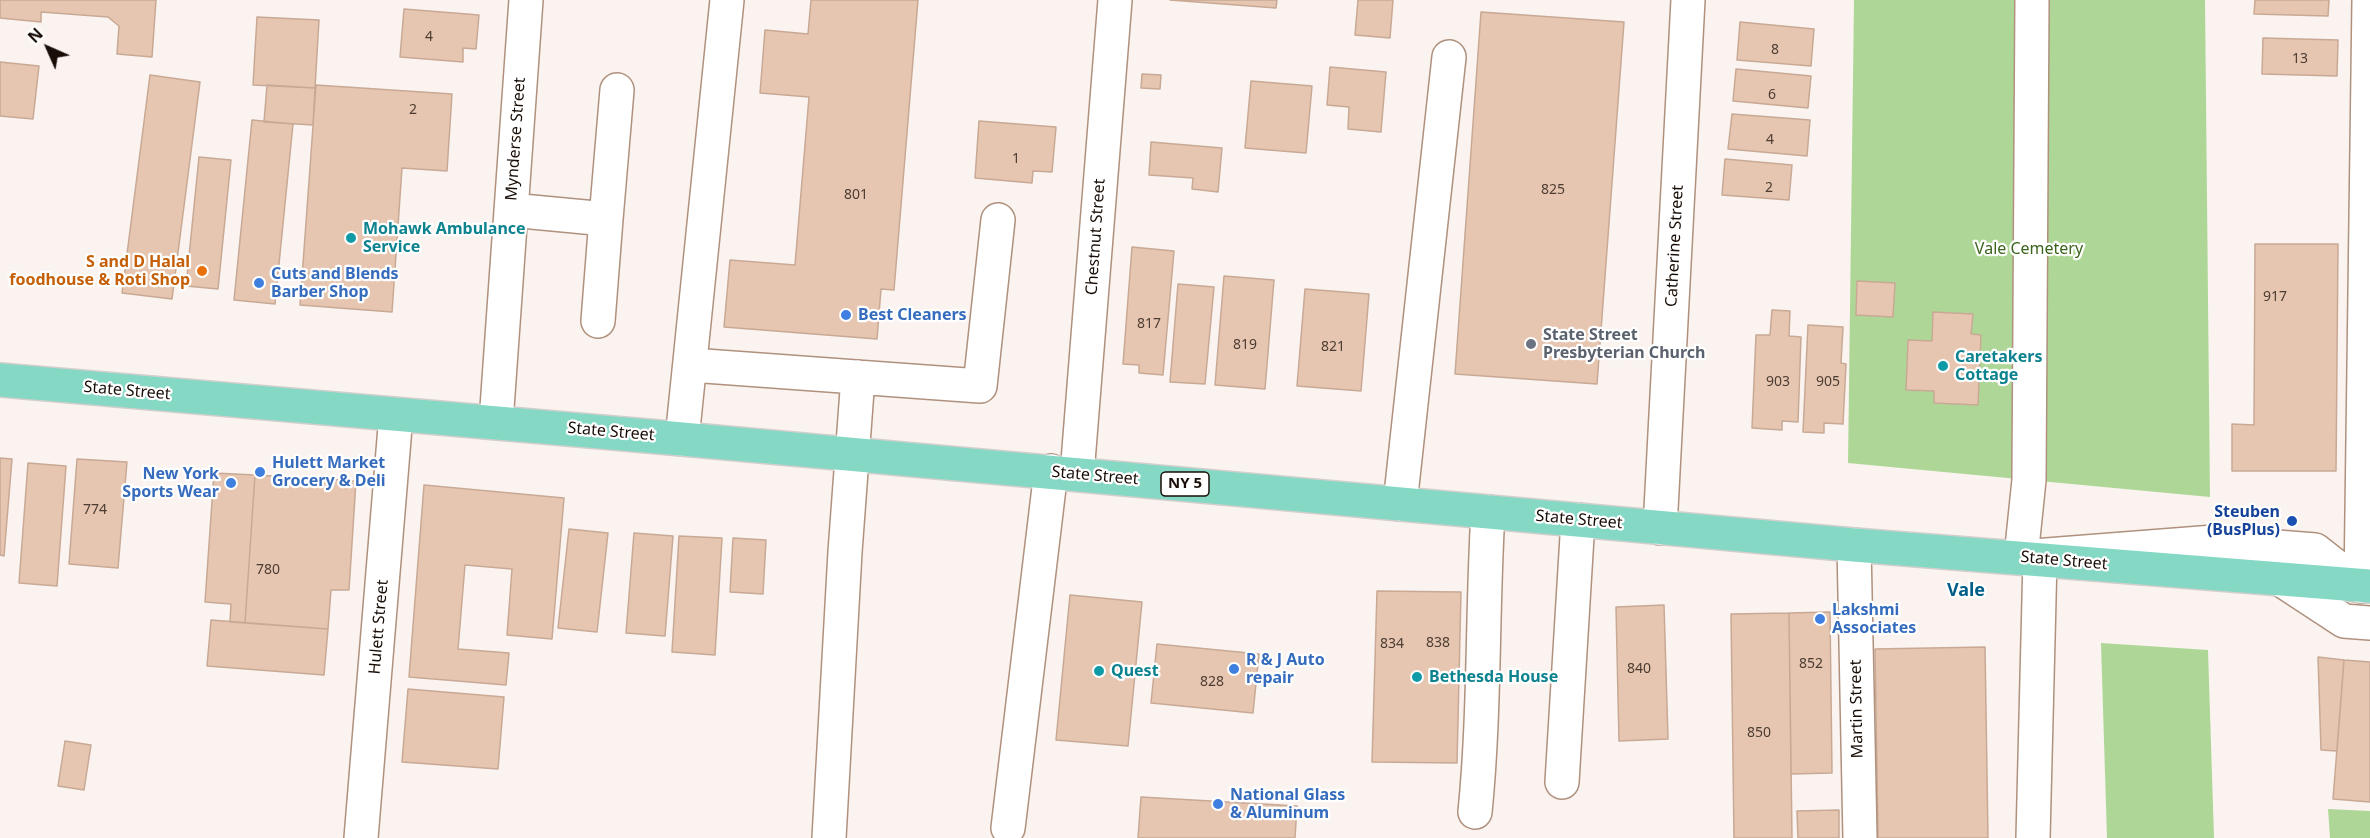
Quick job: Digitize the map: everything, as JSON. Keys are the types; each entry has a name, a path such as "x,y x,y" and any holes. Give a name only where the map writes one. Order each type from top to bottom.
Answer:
{"main road":[{"name":"State Street","path":"0,380 496,422 1854,545 2366,586"}],"street":[{"name":"Mynderse Street","path":"496,422 526,0"},
{"path":"682,439 727,0"},
{"name":"Chestnut Street","path":"1008,828 1064,473 1115,0"},
{"name":"Catherine Street","path":"1660,528 1688,0"},
{"path":"2032,0 2029,480 2033,838"},
{"path":"2366,586 2369,0"},
{"path":"1400,504 1449,57"},
{"path":"598,321 617,90"},
{"path":"511,210 606,219"},
{"path":"691,365 980,386 998,220"},
{"path":"829,838 845,552 858,377"},
{"name":"Hulett Street","path":"361,838 396,415"},
{"path":"1475,813 1481,735 1488,512"},
{"path":"1562,782 1578,520"},
{"path":"2031,558 2214,542 2315,550 2366,586"},
{"name":"Martin Street","path":"1854,545 1860,838"},
{"path":"2280,579 2344,621 2370,623"}],"green space":[{"name":"Vale Cemetery","path":"1854,0 2205,0 2210,497 1848,463"},
{"path":"2101,643 2208,650 2214,838 2107,838"},
{"path":"2328,809 2370,811 2370,838 2330,838"}],"building":[{"path":"0,0 156,0 152,57 117,54 119,26 108,17 41,12 41,22 0,18"},
{"path":"811,0 918,0 894,290 881,289 877,339 724,327 730,260 795,265 809,97 760,93 765,30 808,34"},
{"path":"1170,0 1277,0 1276,8"},
{"path":"1358,0 1393,0 1390,38 1355,35"},
{"path":"2255,0 2329,0 2328,16 2254,14"},
{"path":"404,9 479,15 476,49 463,48 463,62 400,57"},
{"path":"1481,12 1624,22 1597,384 1455,374"},
{"path":"257,17 319,20 315,88 253,85"},
{"path":"1740,22 1814,29 1811,66 1737,60"},
{"path":"2263,38 2338,40 2337,76 2262,74"},
{"path":"0,62 39,66 33,119 0,116"},
{"path":"1330,67 1386,72 1381,132 1348,129 1349,107 1327,105"},
{"path":"1736,69 1811,76 1808,108 1733,101"},
{"path":"1142,74 1161,75 1160,89 1141,88"},
{"path":"150,75 200,82 172,299 122,293"},
{"path":"1251,81 1312,86 1306,153 1245,148"},
{"path":"267,85 315,88 313,125 264,122"},
{"name":"Mohawk Ambulance Service","path":"316,85 452,94 447,171 402,168 392,312 300,305"},
{"path":"1732,114 1810,120 1807,156 1728,149"},
{"path":"252,120 293,124 275,304 234,300"},
{"path":"979,121 1056,127 1052,172 1033,171 1032,183 975,178"},
{"path":"1151,142 1222,148 1218,192 1192,189 1193,178 1149,175"},
{"path":"199,157 231,160 218,289 186,286"},
{"path":"1725,159 1792,165 1789,200 1722,195"},
{"path":"2255,244 2338,244 2336,471 2232,471 2232,424 2254,425"},
{"path":"1132,247 1174,251 1163,375 1139,373 1139,365 1123,364"},
{"path":"1224,276 1274,280 1265,389 1215,385"},
{"path":"1857,281 1895,283 1893,317 1856,315"},
{"path":"1178,284 1214,287 1205,384 1170,382"},
{"path":"1305,289 1369,294 1361,391 1297,386"},
{"path":"1772,310 1790,311 1789,336 1801,337 1798,422 1782,421 1782,430 1752,428 1756,335 1770,335"},
{"name":"Caretakers Cottage","path":"1933,312 1973,314 1971,334 1981,335 1978,405 1934,403 1934,391 1906,390 1908,340 1932,341"},
{"path":"1808,325 1843,327 1841,363 1846,364 1843,424 1824,423 1824,433 1803,432"},
{"path":"0,458 12,459 4,556 0,555"},
{"path":"77,459 127,462 118,568 69,564"},
{"path":"28,463 66,466 57,586 19,583"},
{"path":"214,473 255,475 245,623 230,622 231,604 205,602"},
{"path":"255,475 356,481 349,590 331,590 328,629 245,623"},
{"path":"424,485 564,498 552,639 507,635 512,569 465,565 458,649 509,653 506,685 409,677"},
{"path":"569,529 608,533 597,632 558,628"},
{"path":"634,533 673,536 665,636 626,633"},
{"path":"679,536 722,538 715,655 672,652"},
{"path":"733,538 766,540 763,594 730,592"},
{"name":"Bethesda House","path":"1377,591 1461,592 1457,763 1372,762"},
{"name":"Quest","path":"1070,595 1142,602 1128,746 1056,740"},
{"path":"1664,605 1668,739 1619,741 1616,607"},
{"path":"1830,612 1832,773 1791,774 1789,613"},
{"path":"1789,613 1792,838 1734,838 1731,614"},
{"path":"211,620 328,629 324,675 207,666"},
{"path":"1157,644 1259,654 1253,713 1151,703"},
{"path":"1985,647 1988,838 1878,838 1875,649"},
{"path":"2318,657 2344,660 2337,751 2321,750"},
{"path":"2344,660 2370,662 2370,802 2333,799"},
{"path":"408,689 504,697 498,769 402,762"},
{"path":"65,741 91,745 84,790 58,786"},
{"path":"1141,797 1297,806 1295,838 1138,838"},
{"path":"1839,810 1839,838 1798,838 1797,811"}],"place":[{"name":"Mohawk Ambulance Service","path":"351,238"},
{"name":"S and D Halal foodhouse & Roti Shop","path":"202,271"},
{"name":"Cuts and Blends Barber Shop","path":"259,283"},
{"name":"Best Cleaners","path":"846,315"},
{"name":"State Street Presbyterian Church","path":"1531,344"},
{"name":"Caretakers Cottage","path":"1943,366"},
{"name":"Hulett Market Grocery & Deli","path":"260,472"},
{"name":"New York Sports Wear","path":"231,483"},
{"name":"Steuben (BusPlus)","path":"2292,521"},
{"name":"Lakshmi Associates","path":"1820,619"},
{"name":"R & J Auto repair","path":"1234,669"},
{"name":"Quest","path":"1099,671"},
{"name":"Bethesda House","path":"1417,677"},
{"name":"National Glass & Aluminum","path":"1218,804"}],"district":[{"name":"Vale","path":"1966,591"}]}
